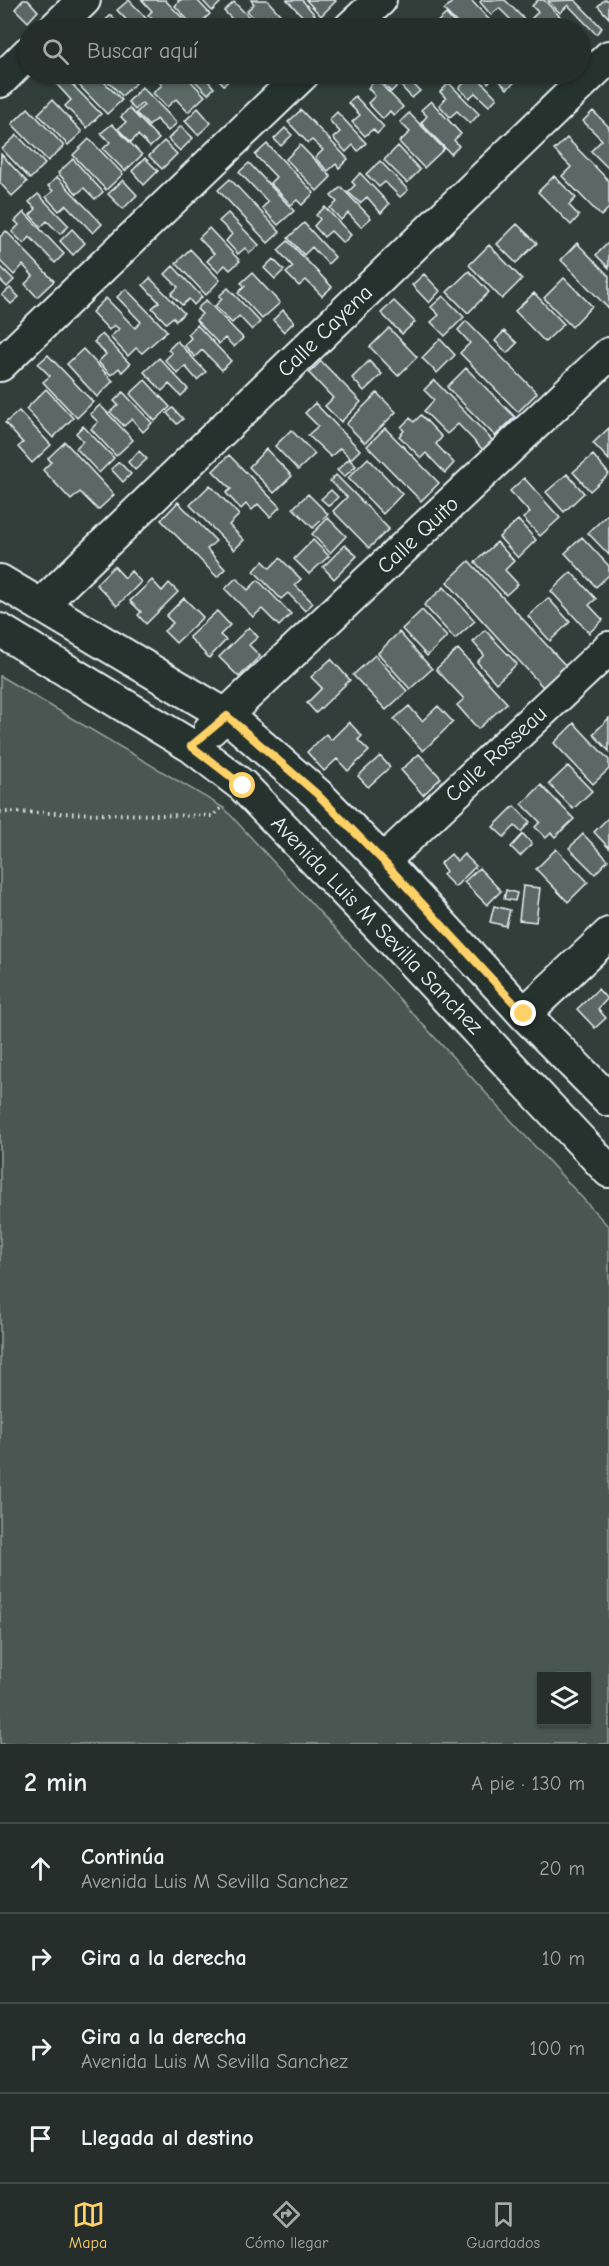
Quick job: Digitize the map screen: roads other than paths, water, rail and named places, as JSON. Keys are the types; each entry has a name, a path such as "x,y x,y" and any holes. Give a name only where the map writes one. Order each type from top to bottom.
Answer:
{"street":[{"path":"65,18 84,0"},
{"path":"361,18 380,0"},
{"name":"Calle Cayena","path":"591,74 609,57"},
{"path":"0,81 18,63"},
{"path":"0,366 293,84"},
{"name":"Calle Cayena","path":"41,605 581,84"},
{"name":"Calle Quito","path":"191,746 227,716 609,354"},
{"name":"Avenida Luis M Sevilla Sanchez","path":"0,581 227,716 317,794 383,861 524,1014 609,1100"},
{"name":"Avenida Luis M Sevilla Sanchez","path":"0,630 191,746 243,786 383,930 609,1171"},
{"name":"Calle Rosseau","path":"383,861 609,648"},
{"path":"524,1014 609,934"}]}
